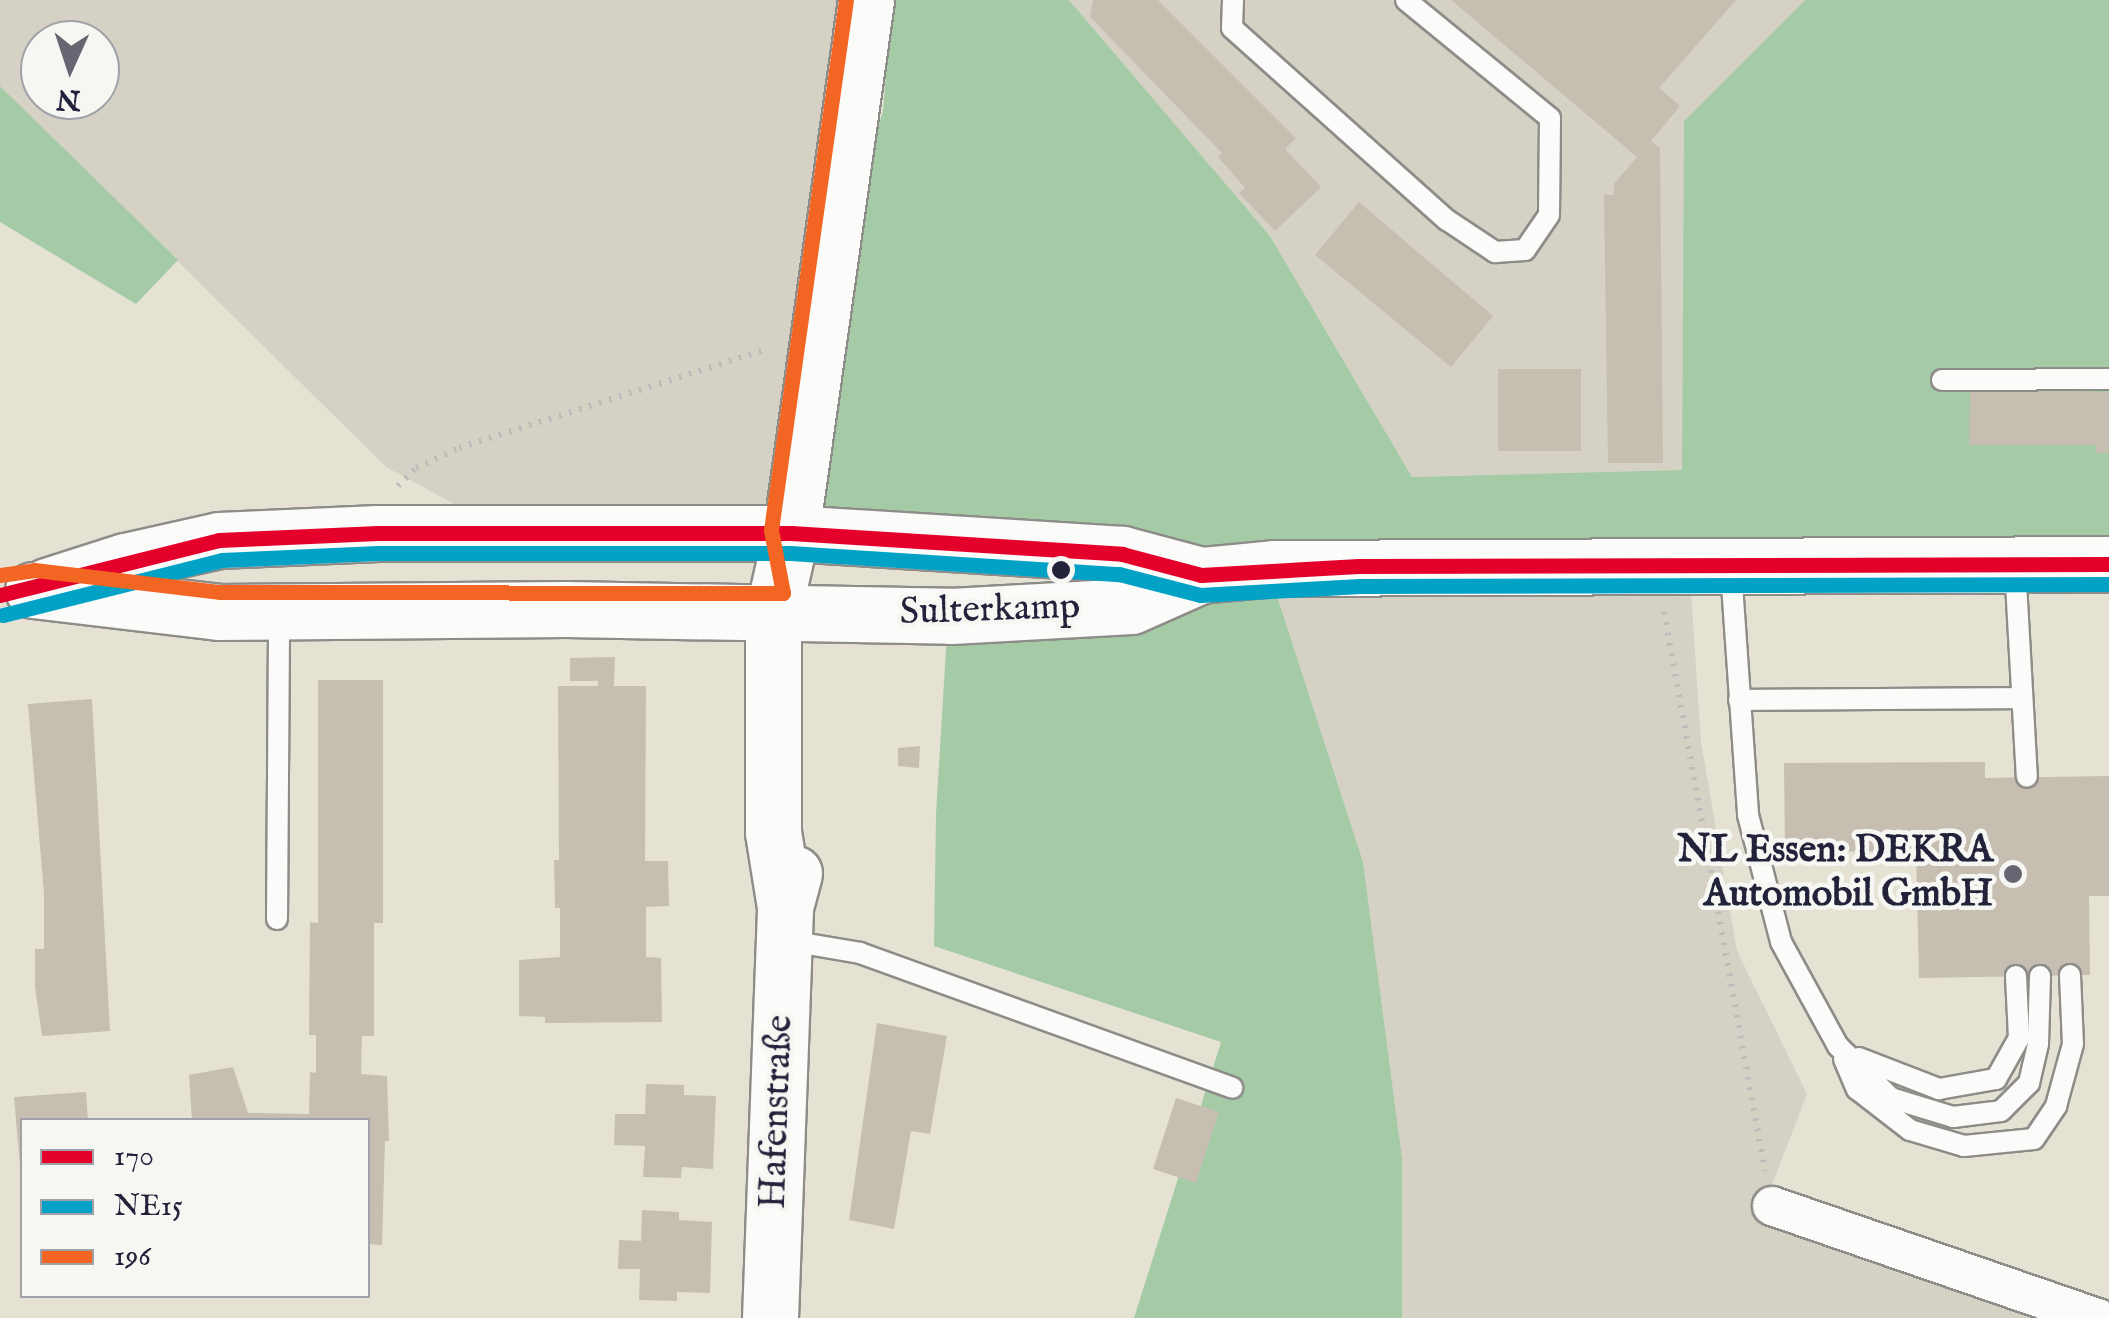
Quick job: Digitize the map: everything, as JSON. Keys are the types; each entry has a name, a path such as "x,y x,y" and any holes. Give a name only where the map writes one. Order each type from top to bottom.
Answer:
{"street":[{"name":"Hafenstraße","path":"770,1318 785,923 801,832 790,613 791,532 866,0"},
{"name":"Sulterkamp","path":"17,592 125,561 219,540 378,534 791,532 1122,554 1201,575 1358,566 2109,564"},
{"name":"Sulterkamp","path":"17,592 130,605 279,612 951,616 1131,606 1201,575"},
{"path":"1772,1206 1992,1286 2098,1318"}],"lane":[{"path":"1233,0 1232,28 1446,220 1495,252 1525,250 1549,214 1550,118 1406,0"},
{"path":"1942,380 2109,379"},
{"path":"2015,566 2028,777"},
{"path":"1731,568 1748,814 1781,942 1857,1089 1910,1130 1964,1146 2034,1138 2056,1106 2073,1044 2070,976"},
{"path":"276,919 279,612"},
{"path":"1739,700 2022,698"},
{"path":"785,923 860,954 1232,1088"},
{"path":"1838,1046 1884,1070 1939,1089 1996,1079 2019,1038 2016,976"},
{"path":"1838,1046 1891,1098 1953,1117 2001,1112 2028,1083 2038,1044 2040,976"}],"path":[{"path":"378,534 401,480 432,458 818,333"},
{"path":"1661,567 1666,641 1772,1206"}],"shaded area":[{"path":"0,0 864,0 788,531 482,519 386,467 34,120 120,120 120,20 20,20 20,106 0,86"},
{"path":"1069,0 1805,0 1684,121 1683,470 1412,477 1270,236"},
{"path":"1269,571 1690,576 1701,742 1737,951 1807,1094 1762,1211 2071,1318 1402,1318 1402,1158 1363,862"}],"green space":[{"path":"892,0 1069,0 1270,236 1412,477 1682,470 1684,121 1805,0 2109,0 2109,558 1352,562 796,530 828,287 883,111"},
{"path":"0,86 20,106 20,120 35,120 178,260 136,304 0,222"},
{"path":"1269,571 1363,862 1402,1158 1402,1318 1134,1318 1221,1042 934,946 936,814 948,617"}],"building":[{"path":"1093,0 1158,0 1296,138 1285,149 1321,187 1275,231 1239,193 1245,188 1218,157 1222,153 1090,17"},
{"path":"1451,0 1736,0 1659,88 1680,106 1651,141 1660,148 1663,463 1608,463 1604,195 1614,195 1614,184 1637,157"},
{"path":"1359,202 1493,316 1451,367 1315,255"},
{"path":"1498,369 1581,369 1581,451 1498,451"},
{"path":"1970,389 2109,392 2109,453 2096,453 2096,445 1969,445"},
{"path":"615,657 614,686 646,686 645,861 668,861 669,906 646,907 646,957 661,958 662,1022 545,1023 545,1017 519,1016 519,960 560,957 560,908 555,908 554,860 559,860 558,686 598,686 598,681 570,681 570,658"},
{"path":"318,680 383,680 383,923 374,923 374,1036 362,1036 361,1074 387,1076 389,1141 385,1141 382,1245 370,1244 370,1118 192,1118 189,1075 233,1067 248,1113 309,1114 310,1072 316,1073 316,1035 309,1035 310,922 318,923"},
{"path":"92,699 110,1031 42,1036 35,987 35,949 44,949 44,894 28,704"},
{"path":"920,746 919,768 898,766 898,748"},
{"name":"NL Essen: DEKRA Automobil GmbH","path":"1985,762 1985,778 2109,776 2109,896 2089,896 2090,975 1919,978 1916,851 1785,852 1784,763"},
{"path":"877,1023 947,1036 930,1134 911,1131 894,1229 849,1220"},
{"path":"646,1084 684,1085 684,1095 716,1096 713,1169 682,1167 681,1178 643,1177 645,1146 614,1145 615,1114 645,1114"},
{"path":"86,1092 88,1118 20,1118 20,1166 14,1097"},
{"path":"1176,1098 1219,1112 1196,1183 1153,1169"},
{"path":"642,1210 679,1212 679,1220 712,1222 710,1293 677,1292 677,1301 639,1300 640,1269 618,1269 619,1240 641,1241"}],"transit line":[{"name":"196","path":"0,575 35,570 220,592 783,593 771,530 846,0"},
{"name":"170","path":"0,595 219,540 378,533 791,533 1122,554 1201,575 1359,566 2109,564"},
{"name":"NE15","path":"3,615 222,560 378,553 790,553 1119,574 1200,595 1360,586 2109,584"}],"place":[{"name":"NL Essen: DEKRA Automobil GmbH","path":"2013,874"}]}
